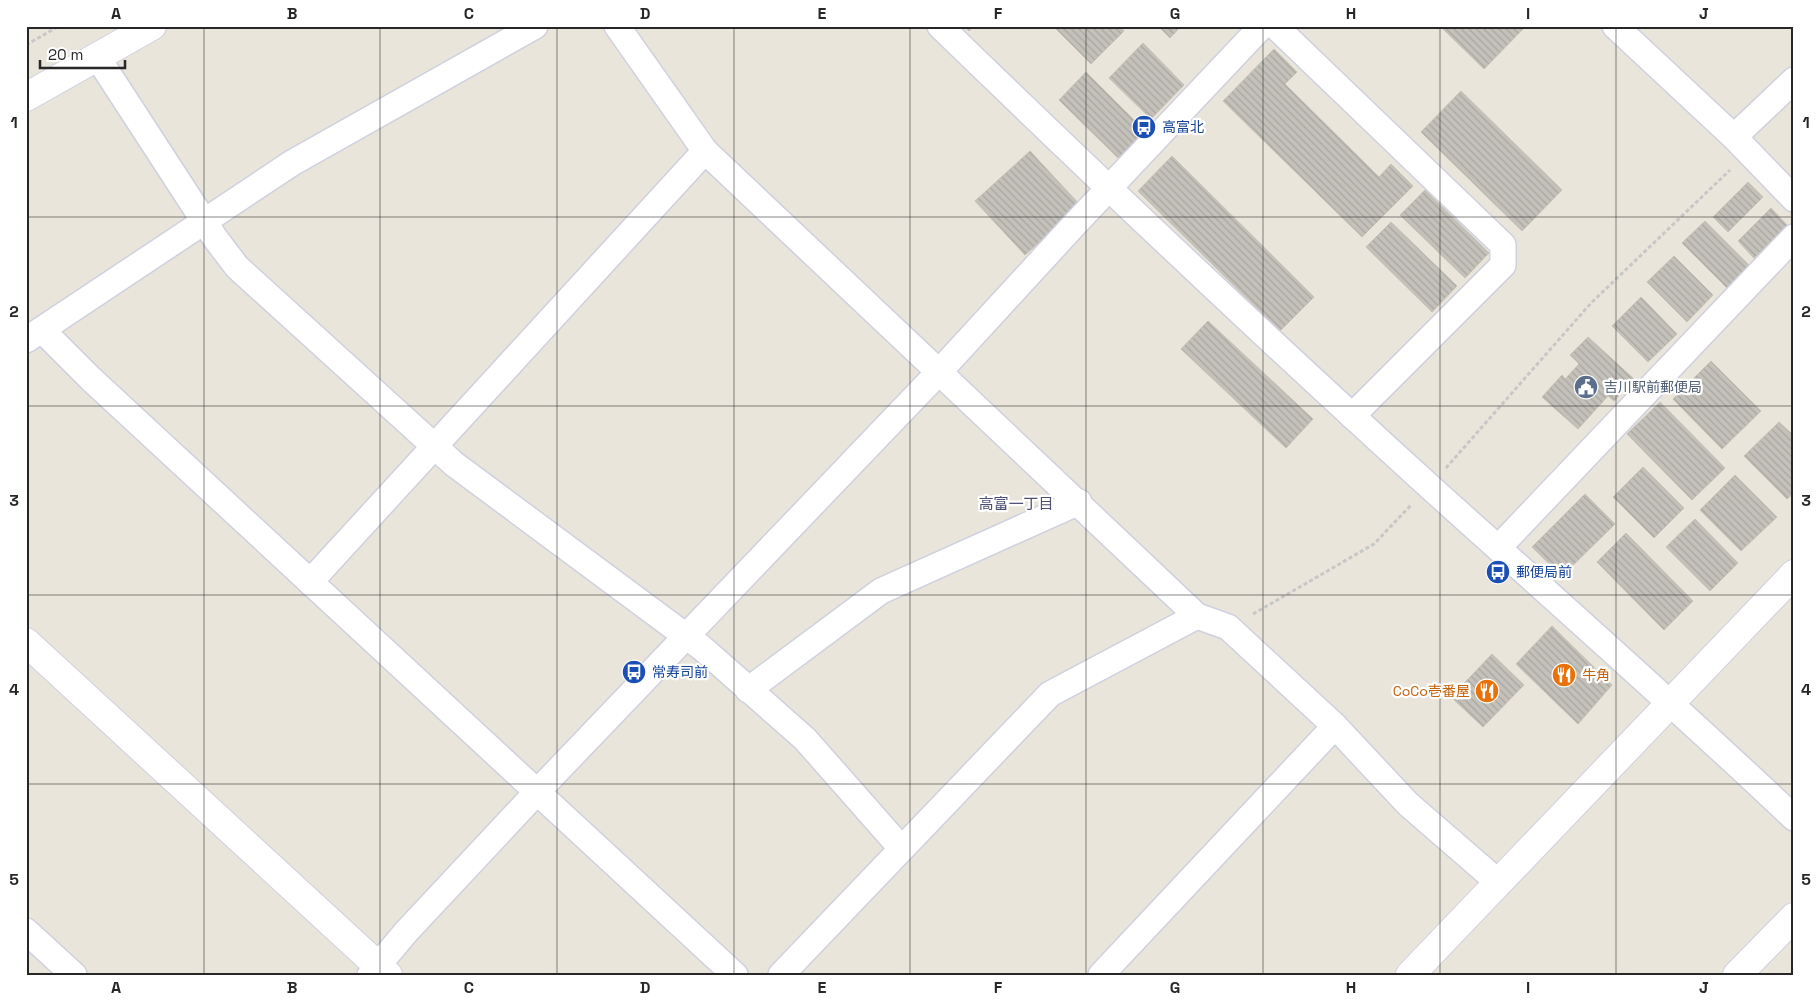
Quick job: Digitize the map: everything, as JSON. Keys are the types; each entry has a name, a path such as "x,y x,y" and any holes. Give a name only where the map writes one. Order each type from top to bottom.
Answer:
{"street":[{"path":"26,97 152,26"},
{"path":"535,26 292,163 34,335 90,379 734,975"},
{"path":"617,26 705,151 1079,502 1197,616 1228,627 1335,726 1408,804 1498,882"},
{"path":"940,26 1108,189 1352,416 1671,702 1794,818"},
{"path":"29,650 379,971 537,792 939,372 1262,26"},
{"path":"1275,26 1503,245 1503,265 1352,416"},
{"path":"1615,26 1741,145 1794,199"},
{"path":"98,58 237,267 454,464 687,636 805,739 900,848"},
{"path":"1741,145 1794,80"},
{"path":"310,582 705,151"},
{"path":"1498,548 1794,237"},
{"path":"748,690 881,591 1079,502"},
{"path":"1410,975 1794,574"},
{"path":"781,975 900,848 1050,694 1197,616"},
{"path":"1101,975 1335,726"},
{"path":"1737,975 1794,917"},
{"path":"26,931 74,975"}],"path":[{"path":"26,45 59,26"},
{"path":"1228,627 1374,544 1430,487 1591,303 1741,145"}],"building":[{"path":"964,26 974,26 969,31"},
{"path":"1053,26 1120,26 1124,31 1091,64"},
{"path":"1158,26 1181,26 1170,38"},
{"path":"1440,26 1526,26 1484,69"},
{"path":"1143,43 1184,85 1151,119 1109,78"},
{"path":"1274,49 1297,72 1285,84 1379,177 1391,164 1413,186 1362,237 1223,101"},
{"path":"1086,72 1145,131 1118,158 1059,100"},
{"path":"1461,91 1562,190 1522,231 1421,132"},
{"path":"1030,151 1080,205 1025,255 975,201"},
{"path":"1172,156 1314,297 1280,331 1138,191"},
{"path":"1748,182 1763,197 1728,232 1713,217"},
{"path":"1425,190 1489,253 1465,278 1400,215"},
{"path":"1771,208 1787,225 1754,258 1738,241"},
{"path":"1705,221 1749,265 1727,288 1682,243"},
{"path":"1391,222 1457,286 1432,312 1366,247"},
{"path":"1674,256 1713,295 1687,322 1647,282"},
{"path":"1641,297 1677,334 1648,362 1612,326"},
{"path":"1208,321 1313,419 1286,448 1181,349"},
{"path":"1588,337 1634,379 1614,401 1608,396 1578,429 1542,397 1562,375 1565,379 1579,364 1570,355"},
{"path":"1711,361 1761,411 1722,449 1673,399"},
{"path":"1660,402 1725,468 1692,500 1627,434"},
{"path":"1779,422 1794,436 1794,493 1787,499 1744,456"},
{"path":"1643,467 1684,508 1654,538 1613,497"},
{"path":"1735,475 1777,517 1741,551 1700,510"},
{"path":"1585,494 1615,524 1562,576 1532,547"},
{"path":"1695,519 1738,563 1710,591 1666,547"},
{"path":"1626,533 1693,601 1664,630 1597,562"},
{"name":"牛角","path":"1552,626 1612,685 1578,724 1516,664"},
{"name":"CoCo壱番屋","path":"1492,654 1524,685 1483,727 1451,697"}],"place":[{"name":"高富北","path":"1144,127"},
{"name":"吉川駅前郵便局","path":"1586,387"},
{"name":"郵便局前","path":"1498,572"},
{"name":"常寿司前","path":"634,672"},
{"name":"牛角","path":"1564,675"},
{"name":"CoCo壱番屋","path":"1487,691"}],"district":[{"name":"高富一丁目","path":"1016,504"}]}
